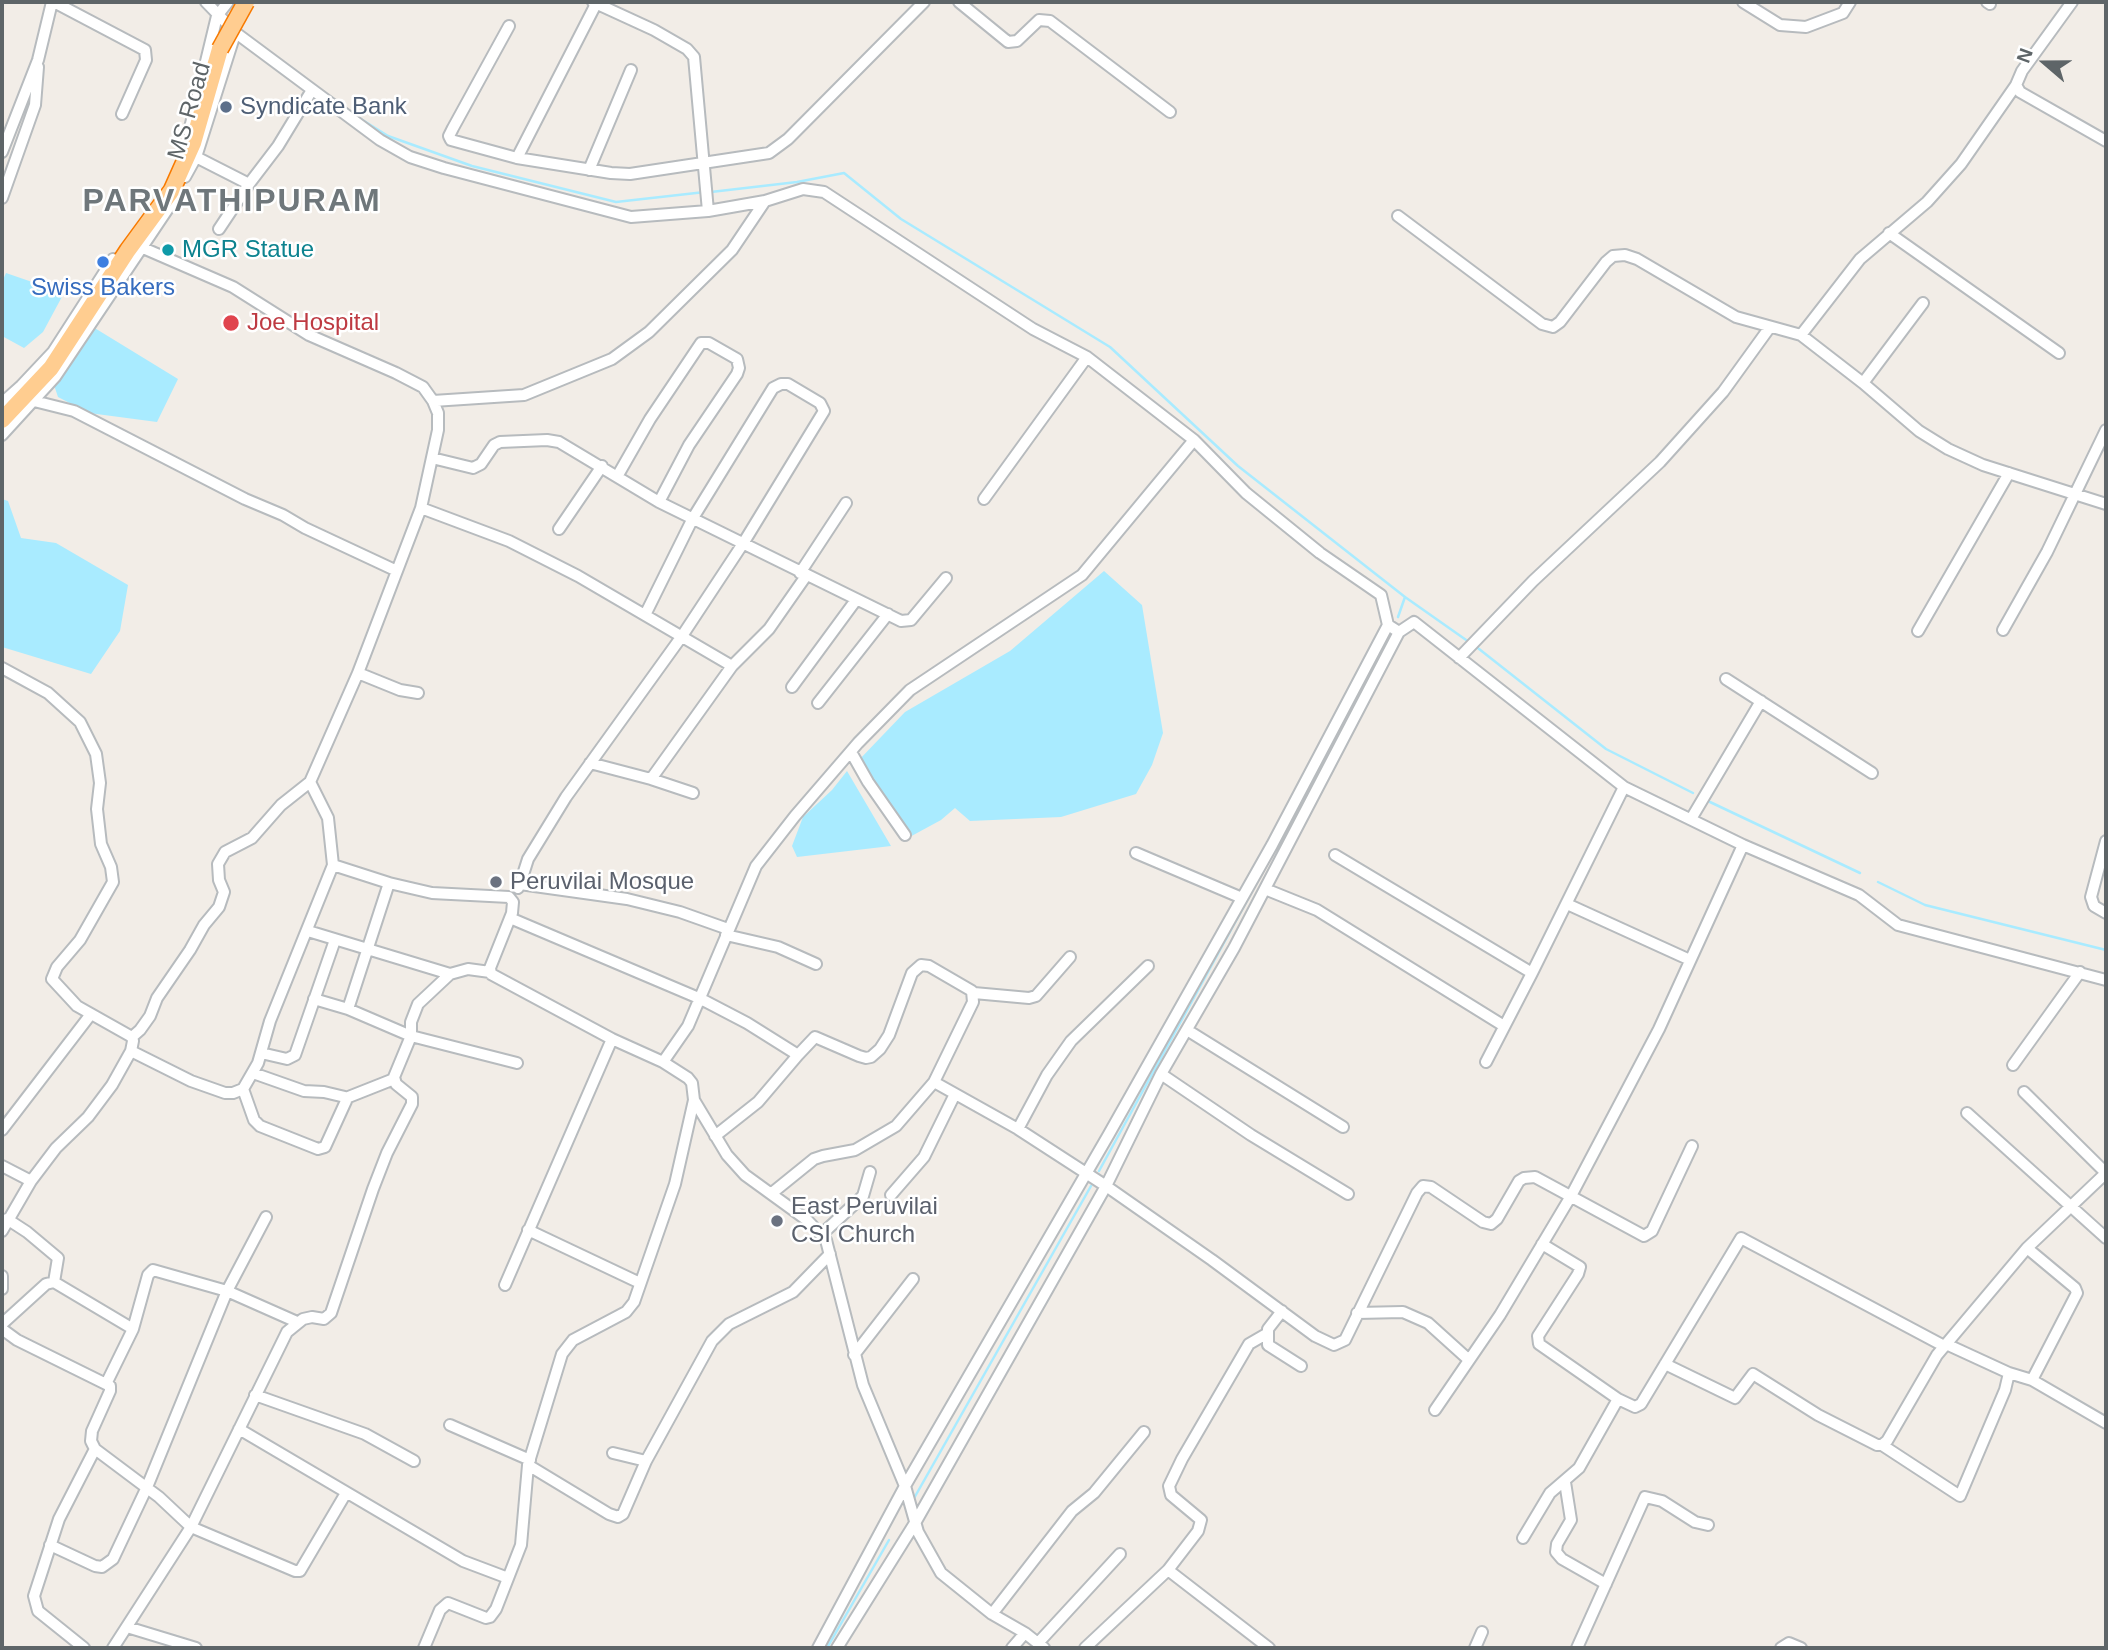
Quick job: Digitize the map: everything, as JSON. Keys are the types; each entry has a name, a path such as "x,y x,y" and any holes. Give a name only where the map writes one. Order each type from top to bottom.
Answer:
{"highway":[{"path":"2,420 51,368 128,250 172,190 193,143 231,2"},
{"path":"220,49 244,2"}],"street":[{"path":"2,152 38,60 53,2 145,50 146,60 122,114"},
{"path":"206,2 236,33 380,140 410,157 444,168 631,217 708,211 765,201 803,189 824,192 1032,329 1087,357 1194,440 1246,493 1320,553 1381,595 1388,625 1242,898 905,1486 818,1648"},
{"name":"MS Road","path":"2,403 52,352 97,281 165,187 186,144 223,2"},
{"name":"MS Road","path":"218,16 231,2"},
{"path":"2,435 55,376 175,197 196,157 244,2"},
{"path":"236,33 254,2"},
{"path":"509,26 449,136 454,142 517,158 629,174 762,155 776,148 924,2"},
{"path":"960,2 1008,42 1017,41 1039,20 1050,21 1170,112"},
{"path":"1743,2 1780,25 1806,27 1843,13 1850,2"},
{"path":"1801,335 1860,259 1927,202 1961,164 2017,85 2022,71 2072,2"},
{"path":"517,158 594,3 654,30 692,53 696,63 708,211"},
{"path":"2,198 35,105 38,60"},
{"path":"589,170 631,70"},
{"path":"2017,85 2020,92 2106,141"},
{"path":"219,229 278,146 312,90"},
{"path":"196,157 249,184"},
{"path":"433,401 524,395 612,359 649,332 732,250 765,201"},
{"path":"1398,216 1542,324 1553,327 1560,323 1613,256 1625,255 1637,259 1735,317 1801,335 1919,431 1938,443 1983,465 2106,504"},
{"path":"1889,233 2059,353"},
{"path":"2,1231 31,1181 55,1148 88,1117 112,1085 131,1051 132,1037 140,1030 170,977 223,899 219,864 225,852 252,838 281,805 310,782 358,673 421,508 438,430 438,413 423,387 309,335 233,286 143,248"},
{"path":"1863,383 1923,303"},
{"path":"1459,658 1533,581 1660,461 1723,392 1770,327"},
{"path":"618,475 650,419 701,344 709,343 737,359 737,374 689,445 659,502"},
{"path":"984,499 1087,357"},
{"path":"490,972 510,918 512,899 528,859 566,797 682,636 744,542 824,411 820,403 788,384 773,388 693,518 645,615"},
{"path":"34,401 74,411 245,499 284,515 305,528 397,571"},
{"path":"2003,629 2078,493 2106,430"},
{"path":"663,1062 688,1026 701,999 756,866 795,816 910,690 1082,575 1194,440"},
{"path":"432,458 473,468 481,464 494,445 500,442 559,442 659,502 901,621 911,621 946,578"},
{"path":"559,529 602,466"},
{"path":"1918,631 2009,473"},
{"path":"651,779 732,666 769,629 846,503"},
{"path":"421,508 509,541 732,666"},
{"path":"792,687 856,600"},
{"path":"818,703 888,614"},
{"path":"837,1648 915,1523 1106,1186 1161,1074 1265,889 1399,632 1414,622 1624,787 1743,845 1859,895 1898,925 2106,980"},
{"path":"1388,625 1399,632"},
{"path":"2,668 48,693 80,722 96,754 100,783 97,809 101,844 111,867 113,882 80,940 57,967 52,979 77,1006 132,1037"},
{"path":"358,673 400,690 418,693"},
{"path":"1726,679 1872,774"},
{"path":"1691,819 1761,701"},
{"path":"851,752 868,782 905,835"},
{"path":"590,763 693,793"},
{"path":"131,1051 191,1081 225,1093 243,1089 253,1073 270,1021 333,865 328,818 310,782"},
{"path":"1486,1062 1624,787"},
{"path":"2106,841 2091,897 2094,906 2106,913"},
{"path":"1436,1410 1500,1315 1571,1196 1659,1029 1743,845"},
{"path":"1136,853 1242,898"},
{"path":"1335,855 1532,974"},
{"path":"333,865 432,893 505,895 512,899"},
{"path":"348,1009 389,883"},
{"path":"520,884 627,899 680,912 727,932 778,947 816,964"},
{"path":"1265,889 1317,910 1504,1026"},
{"path":"1567,904 1690,960"},
{"path":"510,918 701,999 747,1023 798,1055"},
{"path":"308,931 450,974"},
{"path":"261,1053 286,1059 295,1055 335,940"},
{"path":"715,1136 758,1102 815,1037 866,1059 871,1057 889,1035 912,973 921,965 929,966 974,993 1029,998 1036,996 1070,957"},
{"path":"1018,1129 1046,1075 1071,1041 1148,966"},
{"path":"113,1648 191,1527 287,1332 297,1322 308,1317 324,1319 331,1312 387,1153 412,1104 412,1097 396,1084 394,1079 411,1036 411,1022 418,1004 450,974 468,969 490,972 612,1039 663,1062 688,1077 692,1083 694,1100 675,1184 634,1302 626,1312 582,1334 566,1347 557,1368 529,1462 522,1538 496,1608 488,1618 453,1603 445,1605 440,1610 424,1648"},
{"path":"2013,1065 2080,972"},
{"path":"772,1193 814,1160 855,1150 896,1126 934,1082 974,1002 974,993"},
{"path":"314,999 348,1009 411,1036 517,1062"},
{"path":"2,1130 91,1014"},
{"path":"1187,1030 1343,1127"},
{"path":"505,1284 612,1039"},
{"path":"253,1073 303,1091 324,1091 346,1098 394,1079"},
{"path":"1161,1074 1251,1135 1348,1194"},
{"path":"934,1082 1018,1129 1106,1186 1315,1336 1334,1345 1345,1340 1416,1193 1423,1186 1431,1186 1483,1222 1491,1224 1497,1219 1520,1181 1529,1176 1542,1179 1639,1235 1648,1234 1652,1231 1692,1146"},
{"path":"243,1089 254,1120 260,1126 319,1150 325,1147 346,1098"},
{"path":"1882,1445 1887,1441 1937,1354 2027,1248 2106,1173 2024,1092"},
{"path":"891,1195 924,1157 954,1094"},
{"path":"694,1100 727,1155 745,1175 772,1193 822,1234 830,1254 863,1385 905,1486 915,1523 941,1573 992,1614 1025,1633 1041,1646 1120,1554"},
{"path":"1968,1112 2106,1238"},
{"path":"2,1166 31,1181"},
{"path":"822,1234 863,1196 870,1172"},
{"path":"51,1545 95,1566 108,1565 113,1559 147,1487 227,1291 266,1217"},
{"path":"7,1219 58,1258 54,1282"},
{"path":"528,1230 640,1283"},
{"path":"1542,1244 1580,1267 1537,1340 1542,1347 1618,1399 1635,1407 1642,1404 1741,1238 1945,1345 2032,1381 2106,1423"},
{"path":"2027,1248 2075,1288 2077,1293 2032,1381"},
{"path":"450,1425 529,1462 609,1514 618,1517 626,1509 646,1461 712,1341 729,1324 793,1292 830,1254"},
{"path":"106,1384 133,1329 148,1275 153,1270 227,1291 297,1322"},
{"path":"2,1276 2,1289"},
{"path":"854,1355 913,1279"},
{"path":"133,1329 54,1282 46,1284 2,1327 17,1340 106,1384 111,1389 92,1431 91,1441 95,1449 147,1487 191,1527 295,1572 300,1571 346,1493"},
{"path":"1282,1311 1268,1329 1268,1345 1301,1366"},
{"path":"1357,1313 1404,1312 1428,1323 1469,1360"},
{"path":"1085,1648 1168,1570 1198,1531 1201,1520 1171,1495 1169,1486 1249,1344 1268,1333"},
{"path":"1665,1364 1735,1398 1753,1374 1818,1415 1877,1445 1882,1445 1960,1496 2005,1390 2009,1373"},
{"path":"255,1395 365,1434 414,1461"},
{"path":"1523,1538 1550,1493 1580,1468 1618,1399"},
{"path":"240,1429 463,1561 508,1578"},
{"path":"992,1614 1072,1511 1094,1493 1144,1432"},
{"path":"84,1648 36,1608 34,1596 59,1519 95,1449"},
{"path":"613,1453 646,1461"},
{"path":"1565,1482 1572,1520 1557,1544 1556,1552 1562,1559 1606,1584"},
{"path":"1577,1648 1645,1497 1662,1501 1695,1522 1708,1525"},
{"path":"1168,1570 1269,1648"},
{"path":"127,1627 196,1648"},
{"path":"1475,1648 1482,1632"},
{"path":"1012,1648 1025,1633"},
{"path":"1781,1648 1789,1643 1801,1648"}],"water":[{"path":"6,273 64,293 43,332 24,348 2,336 2,282"},
{"path":"93,327 178,379 157,422 89,413 58,397 53,382"},
{"path":"2,499 8,501 21,538 56,543 128,585 120,631 91,674 2,647"},
{"path":"1104,571 1142,605 1163,733 1152,765 1136,794 1061,817 970,821 955,808 941,820 906,839 858,761 905,712 1010,651"},
{"path":"847,771 891,846 797,857 792,846 803,817 832,790"}],"waterway":[{"path":"214,2 217,5"},
{"path":"356,116 388,136 472,166 616,202 705,192"},
{"path":"711,192 797,182 844,173 901,219 1110,347 1238,466 1405,597 1469,642"},
{"path":"1398,617 1405,597"},
{"path":"1323,760 1390,633"},
{"path":"1474,645 1606,749 1693,793"},
{"path":"1710,802 1860,873"},
{"path":"1099,1171 1272,855"},
{"path":"1878,882 1925,905 2106,950"},
{"path":"913,1500 1091,1186"},
{"path":"827,1648 889,1540"}],"place":[{"name":"Syndicate Bank","path":"226,107"},
{"name":"MGR Statue","path":"168,250"},
{"name":"Swiss Bakers","path":"103,262"},
{"name":"Joe Hospital","path":"231,323"},
{"name":"Peruvilai Mosque","path":"496,882"},
{"name":"East Peruvilai CSI Church","path":"777,1221"}],"district":[{"name":"PARVATHIPURAM","path":"232,202"}]}
